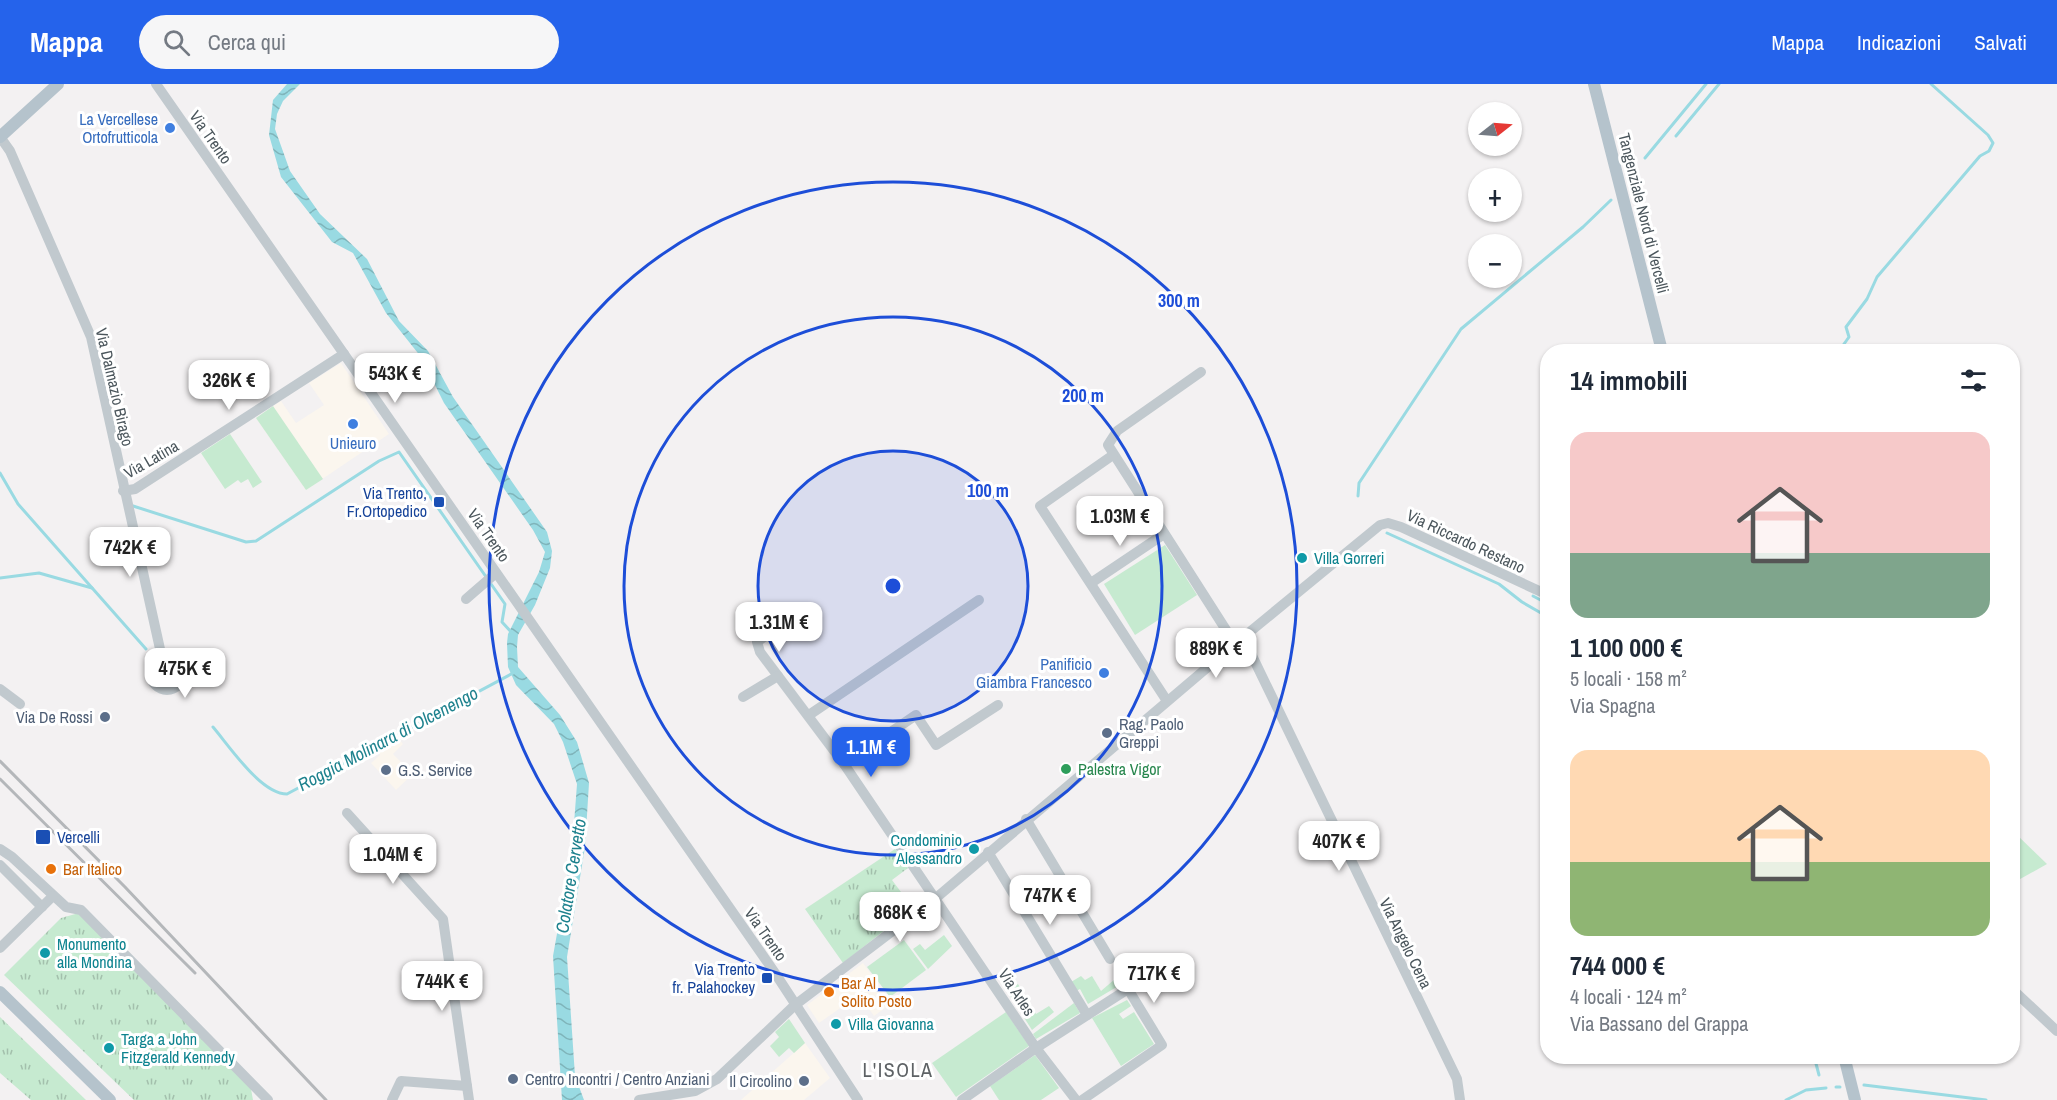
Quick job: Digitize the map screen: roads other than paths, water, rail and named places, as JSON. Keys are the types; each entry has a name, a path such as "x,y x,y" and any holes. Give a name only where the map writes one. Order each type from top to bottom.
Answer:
{"main road":[{"path":"0,137 58,84"},
{"name":"Tangenziale Nord di Vercelli","path":"1594,84 1660,344"},
{"path":"0,992 110,1100"},
{"path":"1846,1064 1855,1100"}],"street":[{"name":"Via Trento","path":"156,84 344,354 490,578 516,602 795,1005 858,1100"},
{"name":"Via Dalmazio Birago","path":"0,137 9,151 91,337 123,491 130,509 162,658"},
{"name":"Via Latina","path":"123,491 135,489 344,354"},
{"path":"1167,701 1040,506 1113,455 1108,445 1117,431 1201,372"},
{"name":"Via Angelo Cena","path":"1113,455 1164,534 1239,640 1457,1079 1460,1100"},
{"name":"Via Riccardo Restano","path":"639,1100 689,1097 717,1079 795,1005 936,898 1026,819 1239,640 1380,525 1388,523 1540,591"},
{"path":"1091,583 1164,534"},
{"path":"465,599 490,578"},
{"path":"809,715 979,600"},
{"name":"Via Arles","path":"777,628 757,642 760,652 844,764 1036,1048 1076,1100"},
{"path":"742,697 778,676"},
{"path":"0,689 20,704"},
{"path":"844,764 916,715 936,745 998,705"},
{"path":"347,813 443,919 470,1100"},
{"path":"1026,819 1110,959"},
{"path":"0,849 12,857 67,908 81,910 268,1100"},
{"path":"988,852 1087,1015"},
{"path":"0,865 42,907"},
{"path":"0,948 53,896"},
{"path":"962,1100 1036,1048 1128,989 1162,1045 1082,1100"},
{"path":"2020,997 2057,1031"},
{"path":"392,1100 401,1081 467,1086"}],"water":[{"name":"Colatore Cervetto","path":"287,84 300,84 283,101 277,114 275,129 290,171 320,214 367,259 399,321 428,351 453,397 547,532 552,551 550,568 535,605 518,635 518,667 560,715 577,742 589,783 585,847 567,957 575,1076 584,1100 562,1100 553,956 572,850 577,784 563,742 554,724 516,685 508,667 508,634 539,572 545,552 533,530 444,403 421,357 386,313 353,253 332,242 281,177 269,135 273,100"}],"waterway":[{"path":"1645,158 1706,84"},
{"path":"1676,136 1719,84"},
{"path":"1844,344 1849,337 1846,327 1867,299 1877,277 1980,156 1989,151 1993,143 1988,135 1931,84"},
{"path":"1629,178 1633,173"},
{"path":"1358,496 1359,483 1461,329 1583,227 1611,200"},
{"path":"133,506 246,542 256,541 379,461 399,452 505,604 502,622 512,633"},
{"name":"Roggia Molinara di Olcenengo","path":"0,473 18,504 146,649"},
{"path":"1387,533 1499,584 1540,612"},
{"path":"0,578 39,573 92,588"},
{"path":"1533,596 1540,600"},
{"name":"Roggia Molinara di Olcenengo","path":"213,727 257,778 277,792 287,794 515,672"},
{"path":"1816,1064 1819,1075"},
{"path":"1864,1085 1986,1100"},
{"path":"1786,1100 1806,1090 1826,1088"}],"railway":[{"path":"0,761 125,887 326,1100"},
{"path":"0,779 195,973"}],"place":[{"name":"La Vercellese Ortofrutticola","path":"170,128"},
{"name":"Unieuro","path":"353,424"},
{"name":"Via Trento, Fr.Ortopedico","path":"439,502"},
{"name":"Villa Gorreri","path":"1302,558"},
{"name":"Panificio Giambra Francesco","path":"1104,673"},
{"name":"Via De Rossi","path":"105,717"},
{"name":"Rag. Paolo Greppi","path":"1107,733"},
{"name":"Palestra Vigor","path":"1066,769"},
{"name":"G.S. Service","path":"386,770"},
{"name":"Vercelli","path":"43,837"},
{"name":"Condominio Alessandro","path":"974,849"},
{"name":"Bar Italico","path":"51,869"},
{"name":"Monumento alla Mondina","path":"45,953"},
{"name":"Via Trento fr. Palahockey","path":"767,978"},
{"name":"Bar Al Solito Posto","path":"829,992"},
{"name":"Villa Giovanna","path":"836,1024"},
{"name":"Targa a John Fitzgerald Kennedy","path":"109,1048"},
{"name":"Centro Incontri / Centro Anziani","path":"513,1079"},
{"name":"Il Circolino","path":"804,1081"}],"district":[{"name":"L'ISOLA","path":"898,1070"}]}
